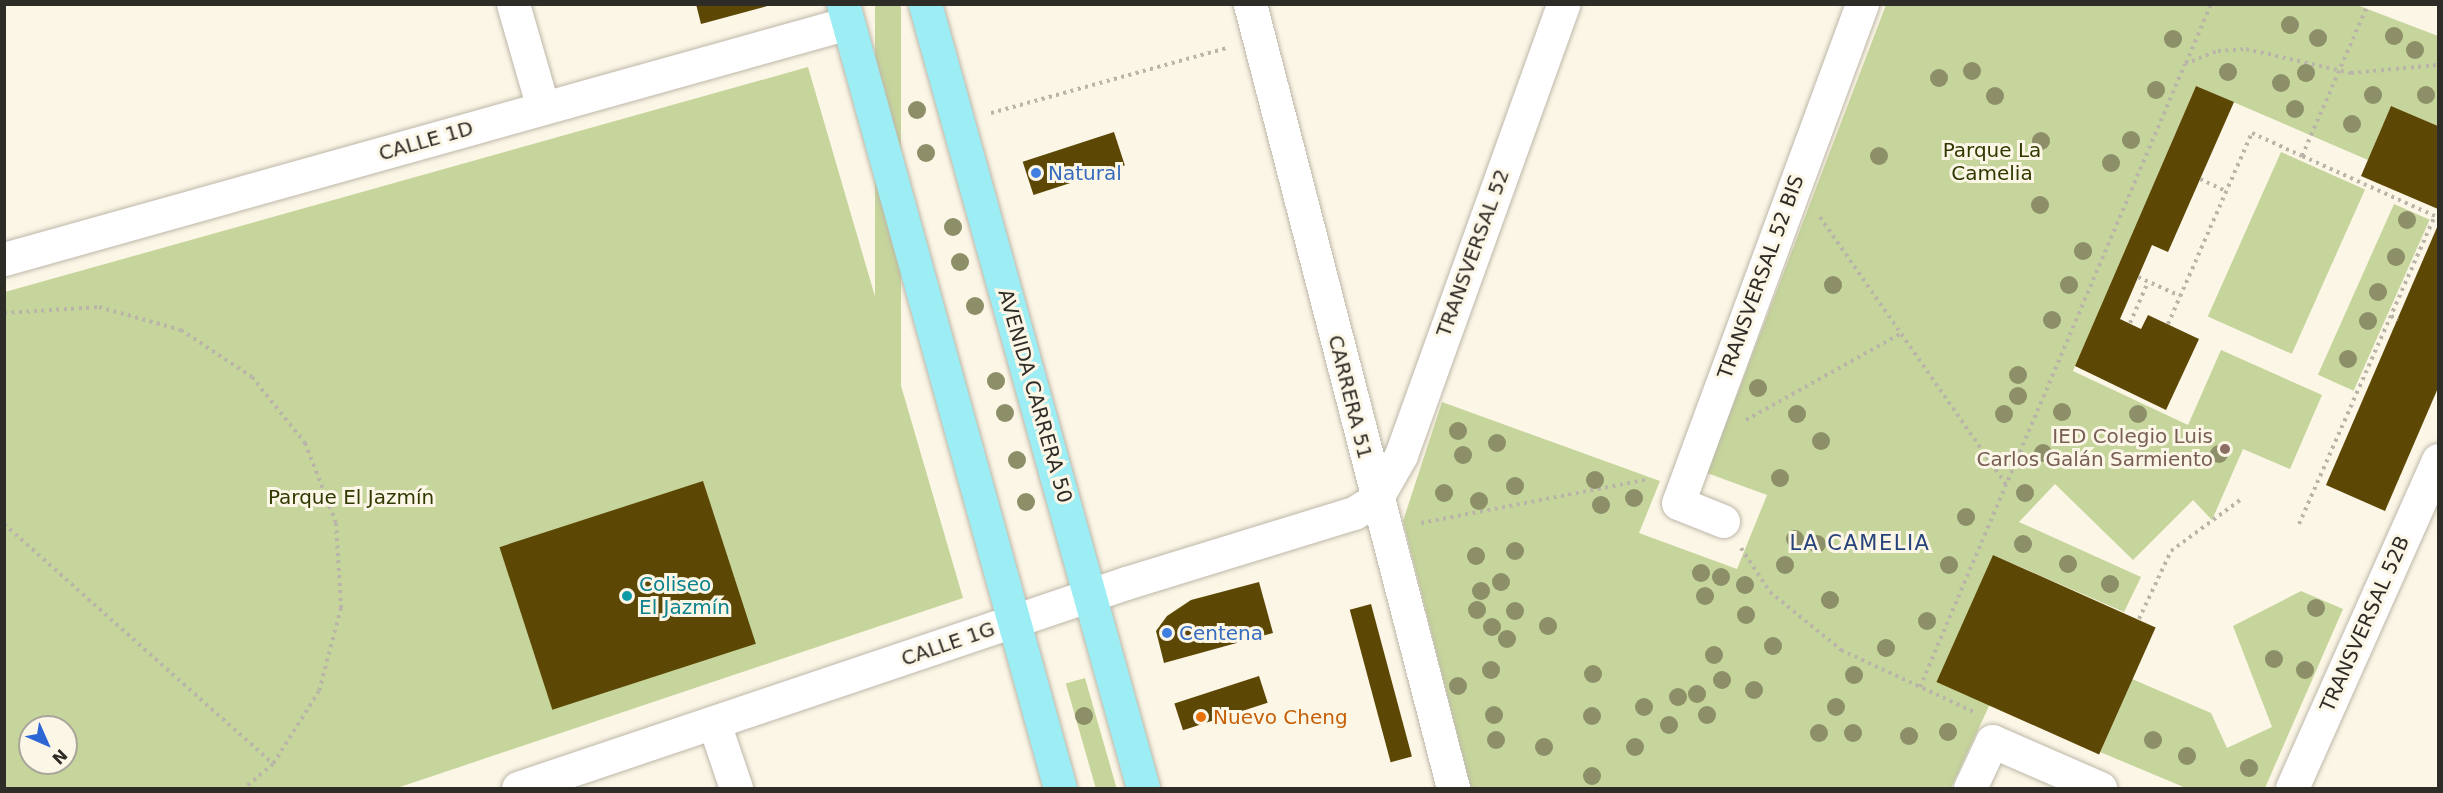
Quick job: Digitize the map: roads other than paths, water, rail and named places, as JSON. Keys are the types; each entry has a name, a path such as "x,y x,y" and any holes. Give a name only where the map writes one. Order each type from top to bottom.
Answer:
{"main road":[{"name":"AVENIDA CARRERA 50","path":"925,4 1143,789"},
{"path":"845,14 1060,789"}],"street":[{"path":"513,4 543,108"},
{"name":"CARRERA 51","path":"1250,4 1376,499 1453,789"},
{"name":"TRANSVERSAL 52","path":"1376,499 1401,456 1563,4"},
{"name":"TRANSVERSAL 52 BIS","path":"1732,534 1678,503 1862,4"},
{"name":"CALLE 1D","path":"4,259 543,108 845,14"},
{"name":"TRANSVERSAL 52B","path":"2292,789 2439,460"},
{"name":"CALLE 1G","path":"518,789 1091,596 1354,513 1376,499"},
{"path":"714,723 736,789"},
{"path":"1970,789 1985,727 2100,789"}],"place":[{"name":"Natural","path":"1036,173"},
{"name":"IED Colegio Luis Carlos Galán Sarmiento","path":"2225,449"},
{"name":"Coliseo El Jazmín","path":"627,596"},
{"name":"Centena","path":"1167,633"},
{"name":"Nuevo Cheng","path":"1201,717"}],"district":[{"name":"LA CAMELIA","path":"1860,543"}],"park label":[{"name":"Parque La Camelia","path":"1992,162"},
{"name":"Parque El Jazmín","path":"351,497"}]}
